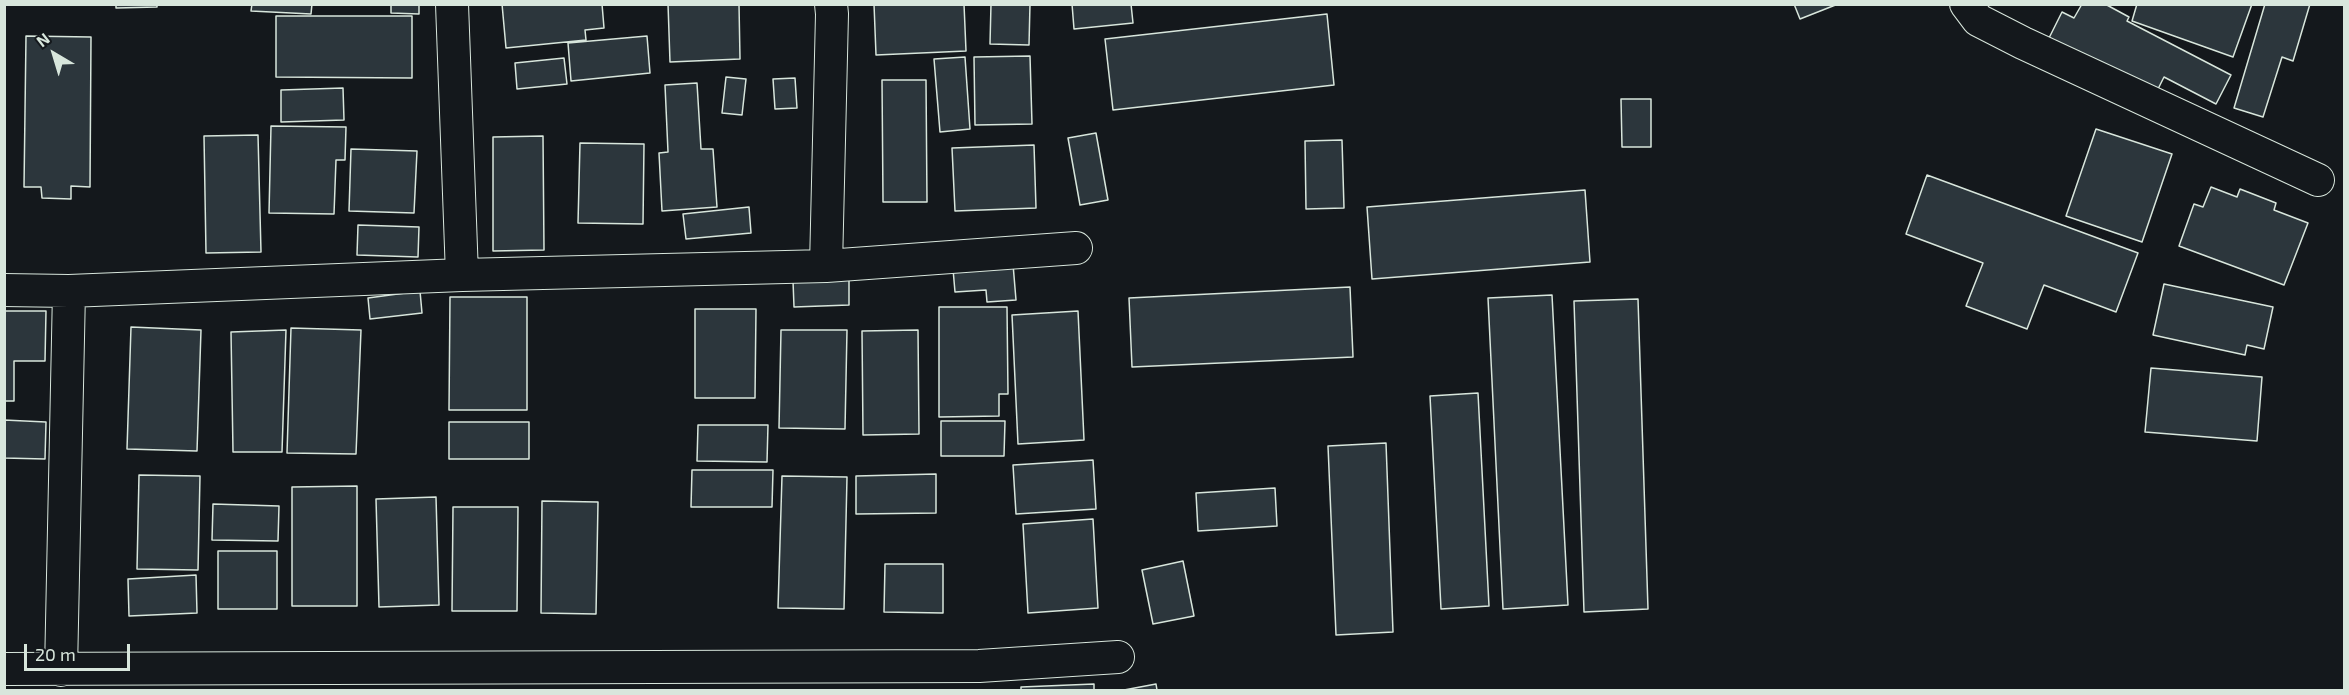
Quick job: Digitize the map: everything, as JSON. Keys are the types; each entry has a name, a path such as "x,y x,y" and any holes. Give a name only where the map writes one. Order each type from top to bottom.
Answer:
{"street":[{"path":"452,4 462,275"},
{"path":"826,266 831,4"},
{"path":"1965,4 1978,20 2023,44 2318,180"},
{"path":"4,290 69,291 462,275 826,266 1076,248"},
{"path":"61,670 69,291"},
{"path":"4,669 979,678 1118,657"}],"building":[{"path":"116,4 157,4 157,7 116,8"},
{"path":"252,4 312,4 311,14 251,11"},
{"path":"391,4 419,4 419,14 391,13"},
{"path":"502,4 602,4 604,28 585,30 586,40 506,48"},
{"path":"668,4 739,4 740,59 670,62"},
{"path":"874,4 964,4 966,51 876,55"},
{"path":"991,4 1030,4 1029,45 990,44"},
{"path":"1072,4 1131,4 1133,23 1074,29"},
{"path":"1794,4 1838,4 1800,19"},
{"path":"2082,4 2105,4 2129,17 2127,21 2231,75 2216,104 2164,77 2156,93 2049,38 2062,12 2074,18"},
{"path":"2137,4 2252,4 2233,57 2132,21"},
{"path":"2265,4 2310,4 2293,61 2282,57 2263,117 2234,108"},
{"path":"1327,14 1334,85 1113,110 1105,39"},
{"path":"276,16 412,16 412,78 276,77"},
{"path":"26,36 91,37 90,187 71,186 71,199 42,198 41,187 24,187"},
{"path":"647,36 650,73 571,81 568,43"},
{"path":"1030,56 1032,124 975,125 974,57"},
{"path":"965,57 970,129 940,132 934,59"},
{"path":"564,58 567,84 517,89 515,63"},
{"path":"726,77 746,79 742,115 722,113"},
{"path":"795,78 797,108 775,109 773,79"},
{"path":"882,80 926,80 927,202 883,202"},
{"path":"697,83 701,149 713,149 717,207 662,211 659,153 668,152 665,85"},
{"path":"343,88 344,120 281,122 281,90"},
{"path":"1621,99 1651,99 1651,147 1622,147"},
{"path":"271,126 346,127 345,160 336,160 334,214 269,213"},
{"path":"2096,129 2172,154 2142,242 2066,216"},
{"path":"1096,133 1108,200 1080,205 1068,138"},
{"path":"258,135 261,252 206,253 204,136"},
{"path":"543,136 544,250 493,251 493,137"},
{"path":"1342,140 1344,208 1306,209 1305,141"},
{"path":"580,143 644,144 643,224 578,223"},
{"path":"1034,145 1036,208 955,211 952,148"},
{"path":"351,149 417,151 414,213 349,211"},
{"path":"1927,175 2138,253 2116,312 2044,285 2027,329 1966,306 1983,263 1906,234"},
{"path":"2211,187 2237,197 2240,189 2276,203 2274,210 2308,223 2284,285 2179,246 2194,204 2203,207"},
{"path":"1585,190 1590,262 1372,279 1367,207"},
{"path":"749,207 751,233 686,239 683,214"},
{"path":"358,225 419,227 418,257 357,255"},
{"path":"1013,264 1016,300 987,302 986,290 955,292 953,269"},
{"path":"849,279 849,305 794,307 793,281"},
{"path":"2164,284 2273,307 2264,349 2247,345 2245,355 2153,335"},
{"path":"1350,287 1353,357 1132,367 1129,298"},
{"path":"420,291 422,313 370,319 368,298"},
{"path":"1552,295 1568,605 1503,609 1488,298"},
{"path":"450,297 527,297 527,410 449,410"},
{"path":"1638,299 1648,609 1584,612 1574,301"},
{"path":"939,307 1007,307 1008,394 999,394 999,416 939,417"},
{"path":"695,309 756,309 755,398 695,398"},
{"path":"4,311 46,311 45,361 14,361 14,401 4,401"},
{"path":"1078,311 1084,440 1018,444 1012,315"},
{"path":"131,327 201,330 197,451 127,449"},
{"path":"291,328 361,330 356,454 287,453"},
{"path":"286,330 282,452 233,452 231,332"},
{"path":"781,330 847,330 845,429 779,428"},
{"path":"918,330 919,434 863,435 862,331"},
{"path":"2151,368 2262,377 2257,441 2145,432"},
{"path":"1478,393 1489,606 1441,609 1430,396"},
{"path":"4,420 46,422 45,459 4,458"},
{"path":"941,421 1005,421 1004,456 941,456"},
{"path":"449,422 529,422 529,459 449,459"},
{"path":"698,425 768,425 767,462 697,461"},
{"path":"1386,443 1393,632 1336,635 1328,446"},
{"path":"1093,460 1096,509 1016,514 1013,465"},
{"path":"692,470 773,470 772,507 691,507"},
{"path":"936,474 936,513 856,514 856,476"},
{"path":"139,475 200,476 198,570 137,569"},
{"path":"782,476 847,477 844,609 778,608"},
{"path":"357,486 357,606 292,606 292,487"},
{"path":"1275,488 1277,526 1198,531 1196,493"},
{"path":"436,497 439,605 379,607 376,499"},
{"path":"542,501 598,502 596,614 541,613"},
{"path":"213,504 279,506 278,541 212,540"},
{"path":"453,507 518,507 517,611 452,611"},
{"path":"1093,519 1098,608 1028,613 1023,524"},
{"path":"218,551 277,551 277,609 218,609"},
{"path":"1183,561 1194,616 1153,624 1142,570"},
{"path":"885,564 943,564 943,613 884,612"},
{"path":"196,575 197,613 129,616 128,579"},
{"path":"1094,684 1094,690 1021,690 1021,687"},
{"path":"1156,684 1157,690 1124,690"}]}
